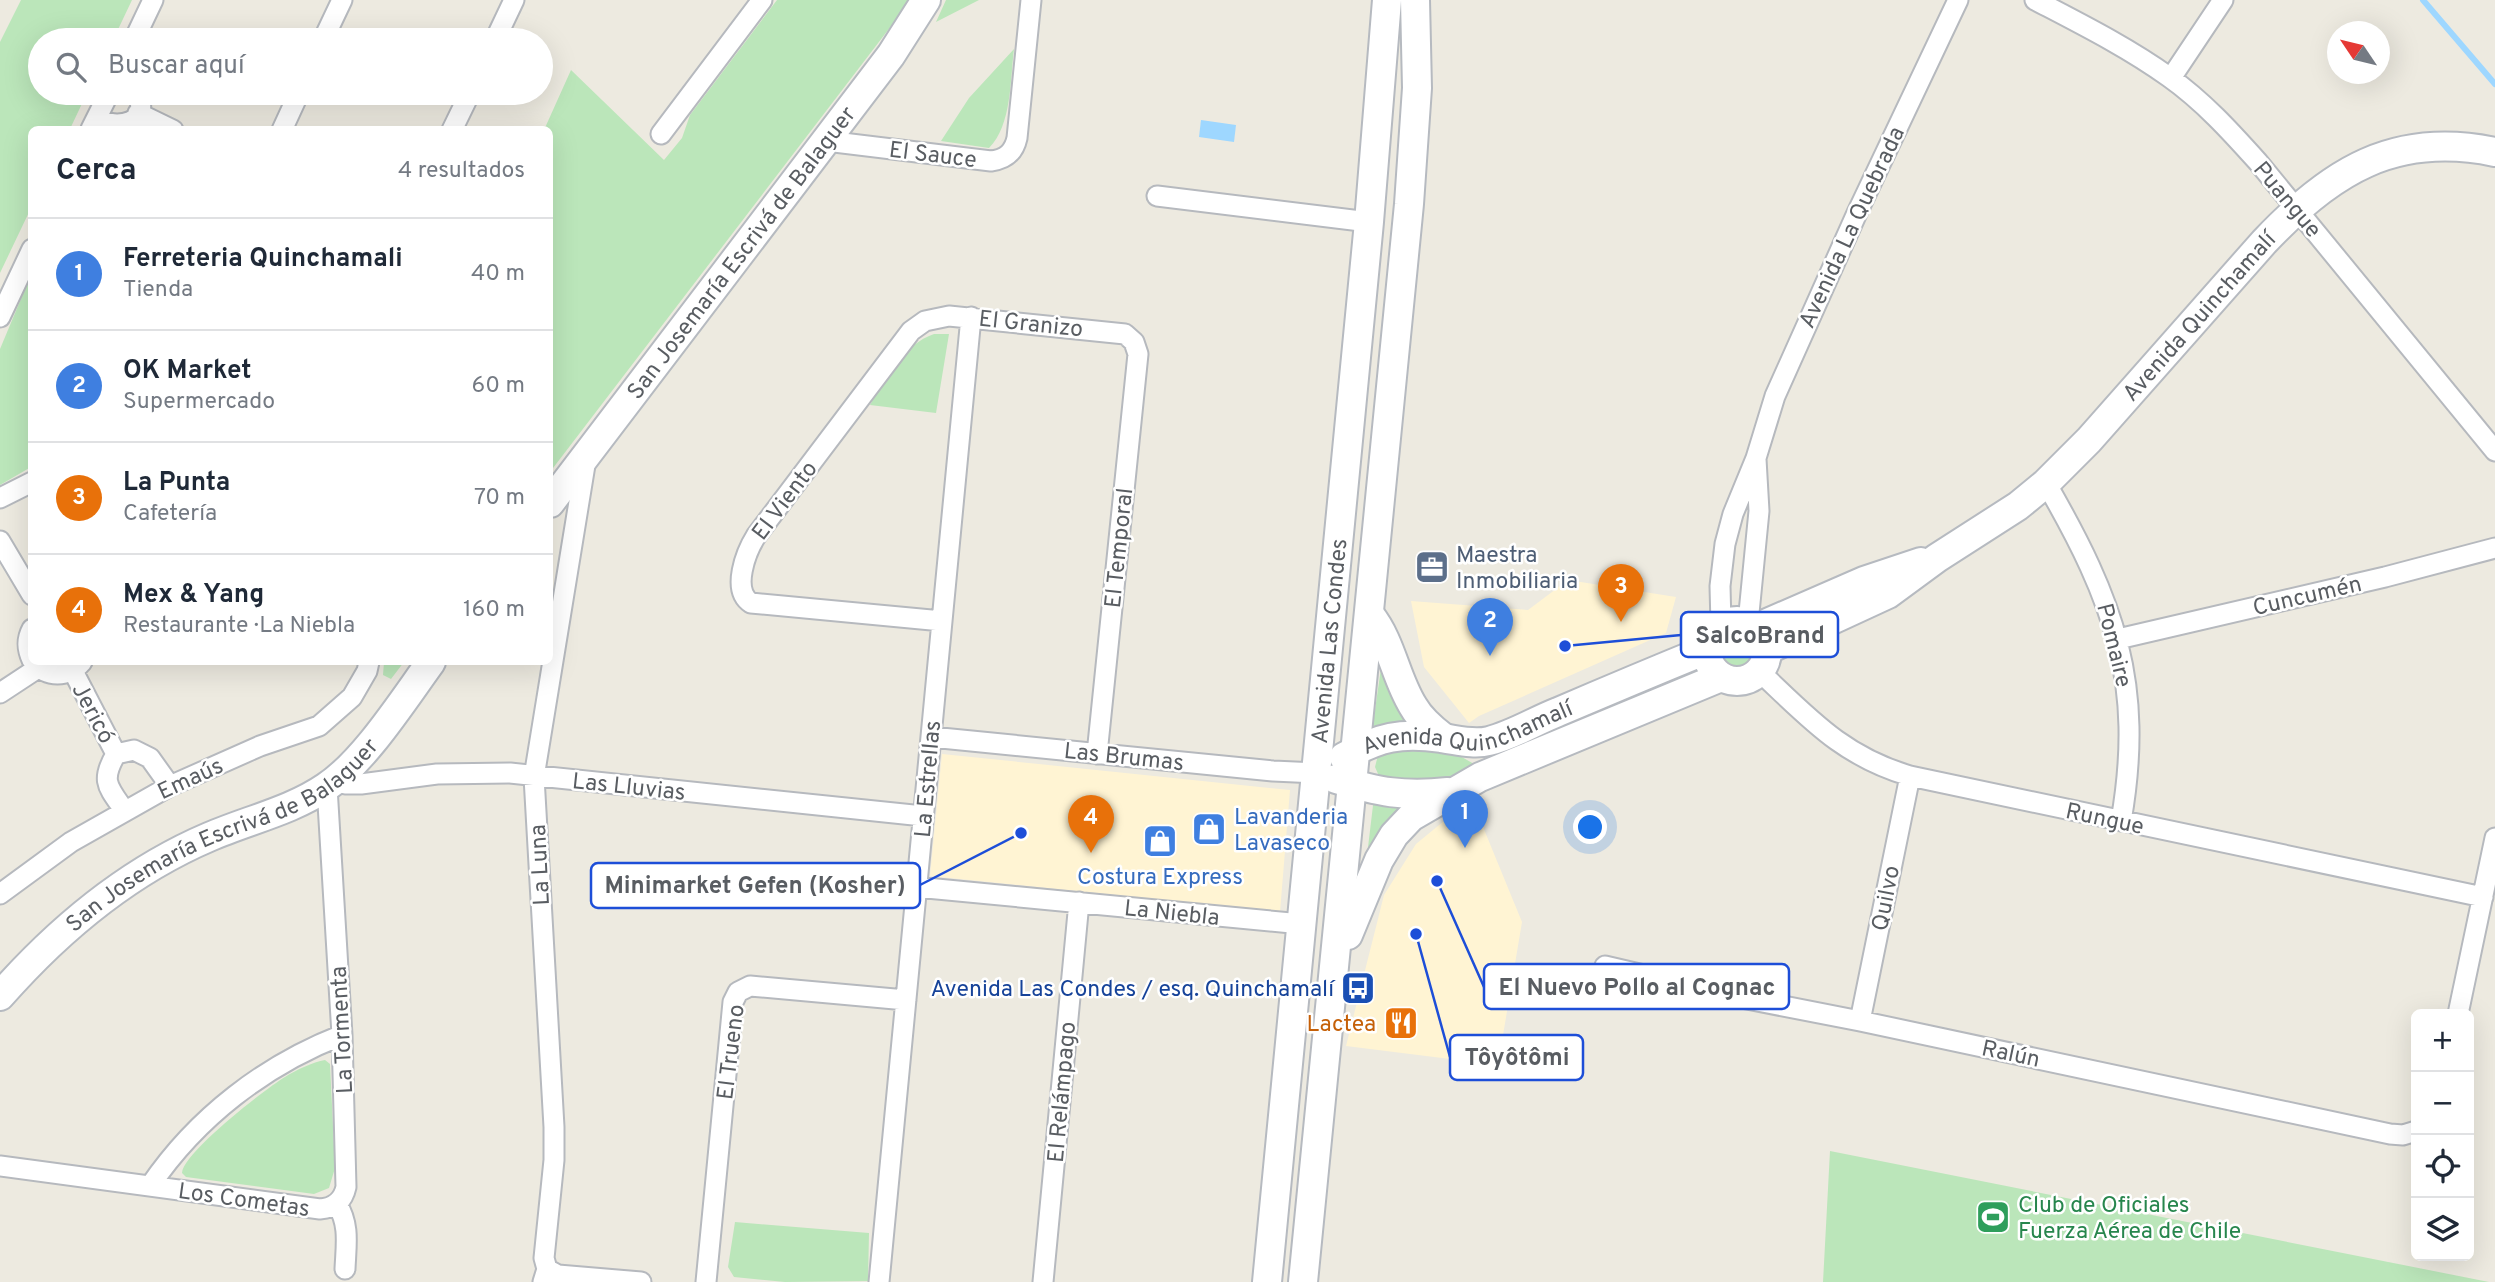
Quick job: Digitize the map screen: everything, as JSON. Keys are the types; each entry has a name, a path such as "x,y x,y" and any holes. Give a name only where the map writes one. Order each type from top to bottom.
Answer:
{"street":[{"path":"140,28 153,0"},
{"path":"329,28 342,0"},
{"path":"501,28 514,0"},
{"path":"661,134 762,0"},
{"name":"San Josemaría Escrivá de Balaguer","path":"553,499 891,55 926,0"},
{"name":"El Sauce","path":"825,141 991,161 1006,157 1012,152 1017,138 1031,0"},
{"name":"Avenida Las Condes","path":"1267,1282 1369,222 1387,0"},
{"path":"1379,106 1414,0"},
{"name":"Avenida Las Condes","path":"1303,1282 1370,615 1415,126 1414,0"},
{"name":"Avenida La Quebrada","path":"1721,625 1720,586 1725,544 1775,396 1958,0"},
{"name":"Puangue","path":"2035,0 2130,51 2171,78 2221,122 2258,162 2495,451"},
{"path":"2171,78 2223,0"},
{"path":"103,105 94,124 119,125 131,122 141,105"},
{"path":"284,126 293,105"},
{"path":"454,126 464,105"},
{"path":"138,113 165,126"},
{"name":"Avenida Quinchamalí","path":"1758,643 1872,603 1989,526 2046,483 2089,440 2295,209 2343,174 2391,154 2441,147 2495,152"},
{"path":"1157,196 1369,222"},
{"path":"0,317 28,257"},
{"name":"El Granizo","path":"925,321 941,316 971,317 1119,332 1134,342"},
{"name":"La Estrellas","path":"879,1282 971,317"},
{"name":"El Viento","path":"925,321 911,331 756,536 745,556 742,591 746,600 757,605 942,621"},
{"name":"El Temporal","path":"1097,754 1138,355 1134,342"},
{"name":"La Luna","path":"553,660 587,451"},
{"name":"Avenida La Quebrada","path":"1756,458 1759,512 1758,643"},
{"name":"Pomaire","path":"2046,483 2086,555 2101,588 2118,639 2124,668 2129,728 2126,790 2121,821"},
{"path":"0,498 28,484"},
{"path":"0,541 28,588"},
{"name":"Cuncumén","path":"2118,639 2385,577 2495,548"},
{"path":"1370,615 1390,648 1412,706 1420,718 1453,740 1474,747 1482,756 1480,777"},
{"path":"1730,621 1758,643 1741,681 1721,677 1708,661 1706,650 1709,639 1721,625 1730,621"},
{"name":"Rungue","path":"1758,643 1845,748 1886,769 2483,897"},
{"name":"Avenida Quinchamalí","path":"1317,773 1370,742 1393,736 1486,742 1506,736 1544,717 1706,650"},
{"path":"0,693 32,665"},
{"path":"38,665 55,675 78,666"},
{"name":"Emaús","path":"0,894 71,842 124,810 170,786 260,746 319,726 352,697 368,665"},
{"name":"San Josemaría Escrivá de Balaguer","path":"0,996 39,953 69,926 138,874 172,854 230,828 293,805 331,784 361,755 429,665"},
{"name":"La Luna","path":"545,1276 554,1127 534,777 552,665"},
{"name":"Jericó","path":"78,666 116,754"},
{"name":"Avenida Quinchamalí","path":"1317,773 1403,795 1454,791 1480,777 1721,677"},
{"name":"Las Brumas","path":"931,737 1317,773"},
{"name":"Jericó","path":"124,810 106,783 107,768 116,754 134,750 150,758 170,786"},
{"name":"Las Lluvias","path":"331,784 361,784 468,773 510,773 923,816"},
{"name":"Quilvo","path":"1860,1021 1910,776"},
{"name":"La Tormenta","path":"331,784 346,1187 337,1204"},
{"path":"1335,970 1370,877 1390,842 1411,817 1454,791"},
{"path":"2459,1009 2495,838"},
{"name":"La Niebla","path":"916,887 1302,924"},
{"name":"El Relámpago","path":"1042,1282 1079,902"},
{"name":"Ralún","path":"1605,966 1746,999 2390,1134 2411,1133"},
{"name":"El Trueno","path":"706,1282 733,1002 738,992 750,986 906,1000"},
{"name":"Los Cometas","path":"150,1186 187,1139 226,1103 272,1068 342,1035"},
{"name":"Los Cometas","path":"0,1166 320,1209 337,1204"},
{"path":"337,1204 347,1233 345,1269"},
{"path":"545,1276 641,1282"}],"shaded area":[{"path":"1568,580 1676,597 1666,633 1479,716 1469,723 1424,667 1411,601 1528,610"},
{"path":"942,754 1290,790 1280,912 930,876"},
{"path":"1467,802 1474,805 1522,922 1498,1065 1346,1046 1384,895 1416,844"}],"green space":[{"path":"21,0 132,0 119,28 28,28 28,105 81,105 71,126 28,126 28,214 0,273 0,42"},
{"path":"777,0 911,0 553,468 553,126 546,126 571,70 664,160 682,138 690,115"},
{"path":"946,0 979,0 936,22"},
{"path":"1014,49 1006,115 997,138 989,148 941,141 969,98"},
{"path":"28,282 28,469 0,485 0,349"},
{"path":"934,334 949,334 936,413 870,405 889,373 905,354 923,339"},
{"path":"1737,635 1748,640 1753,651 1748,662 1737,667 1726,662 1721,651 1726,640"},
{"path":"1383,654 1417,724 1372,731"},
{"path":"384,665 402,665 391,679 383,675"},
{"path":"1660,679 1663,690 1499,762 1494,753"},
{"path":"1410,745 1453,752 1474,764 1463,776 1408,786 1379,776 1375,767 1378,755"},
{"path":"1374,797 1412,808 1366,864"},
{"path":"325,1060 330,1064 335,1168 329,1188 314,1194 186,1177 182,1173 196,1151 244,1107 289,1074"},
{"name":"Club de Oficiales Fuerza Aérea de Chile","path":"1830,1151 2489,1282 1823,1282"},
{"path":"735,1222 869,1233 868,1281 785,1282 734,1277 728,1267"}],"water":[{"path":"1201,120 1236,125 1234,142 1199,137"}],"waterway":[{"path":"2423,0 2495,84"}],"place":[{"name":"Maestra Inmobiliaria","path":"1432,567"},
{"name":"La Punta","path":"1621,622"},
{"name":"SalcoBrand","path":"1565,646"},
{"name":"OK Market","path":"1490,656"},
{"name":"Lavanderia Lavaseco","path":"1209,829"},
{"name":"Minimarket Gefen (Kosher)","path":"1021,833"},
{"name":"Costura Express","path":"1160,841"},
{"name":"Ferreteria Quinchamali","path":"1465,848"},
{"name":"Mex & Yang","path":"1091,853"},
{"name":"El Nuevo Pollo al Cognac","path":"1437,881"},
{"name":"Tôyôtômi","path":"1416,934"},
{"name":"Avenida Las Condes / esq. Quinchamalí","path":"1358,988"},
{"name":"Lactea","path":"1401,1023"},
{"name":"Club de Oficiales Fuerza Aérea de Chile","path":"1993,1217"}]}
